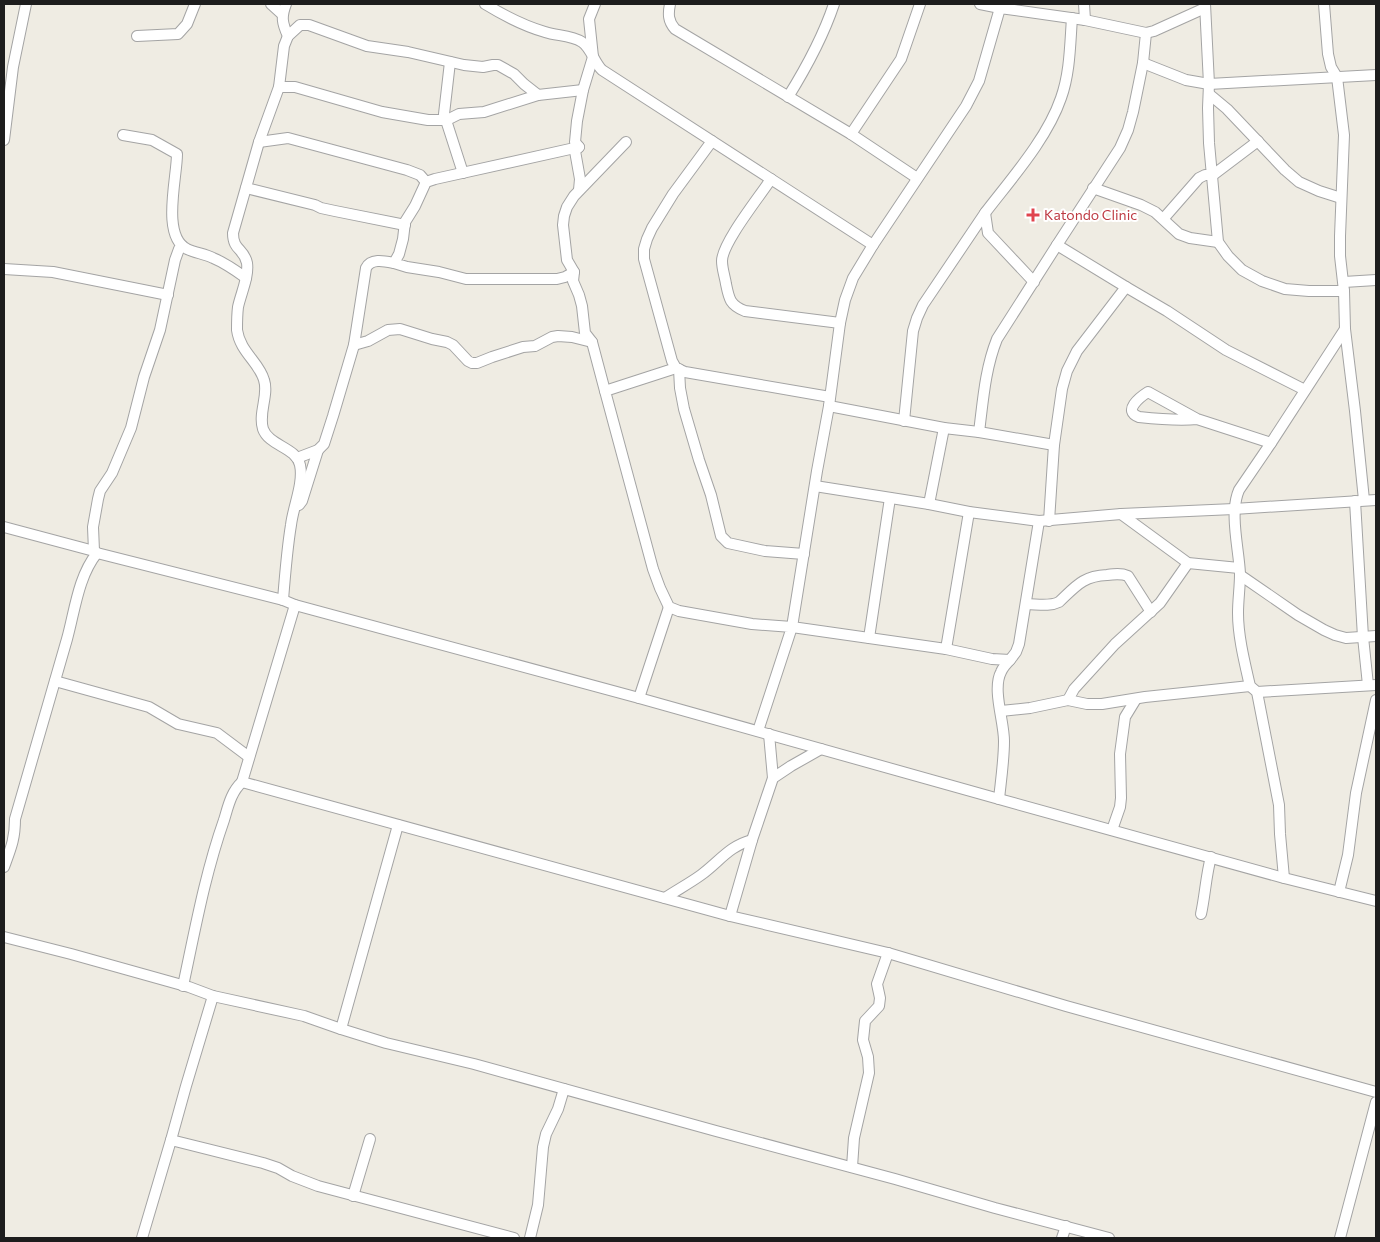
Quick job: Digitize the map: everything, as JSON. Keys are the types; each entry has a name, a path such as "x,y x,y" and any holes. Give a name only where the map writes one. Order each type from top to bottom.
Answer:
{"street":[{"path":"4,140 13,67 26,4"},
{"path":"137,36 178,34 187,24 195,4"},
{"path":"271,4 282,14"},
{"path":"286,4 282,14 283,25 288,36"},
{"path":"485,4 530,27 578,40 586,45 597,65 602,70 873,245"},
{"path":"579,147 575,142 577,121 583,90 593,57 589,19 595,4"},
{"path":"670,4 668,16 670,24 675,28 850,134 917,178"},
{"path":"788,97 819,42 834,4"},
{"path":"850,134 901,59 920,4"},
{"path":"980,4 1085,20 1146,33 1154,31 1205,6 1209,89 1209,143 1218,242 1228,256 1242,270 1262,281 1285,289 1309,291 1344,287 1376,280"},
{"path":"1084,4 1085,20"},
{"path":"1001,711 1030,708 1068,700 1094,704 1253,689 1372,685 1363,637 1355,411 1345,329 1344,287 1340,256 1344,135 1337,77 1331,67 1328,54 1324,4"},
{"path":"758,731 792,627 845,300 854,278 873,245 966,106 979,81 1000,8"},
{"path":"904,421 916,318 972,231 1051,123 1062,97 1068,68 1072,18"},
{"path":"283,600 291,523 301,477 300,465 298,458 268,436 264,430 262,422 265,394 264,378 241,344 238,332 238,307 246,278 247,263 244,256 235,246 233,233 260,142 279,87 284,46 288,36 300,25 309,25 367,46 483,67 493,64 498,65 514,74 538,95"},
{"path":"979,432 988,368 997,339 1120,148 1128,130 1143,63 1146,33"},
{"path":"450,62 444,110 464,173"},
{"path":"1143,63 1209,89 1285,170 1299,182 1341,198"},
{"path":"1209,89 1376,75"},
{"path":"279,87 295,87 382,112 428,120 446,120 459,114 484,112 538,95 583,90"},
{"path":"123,135 152,140 177,154 171,210 178,239 182,246 222,262 246,278"},
{"path":"260,142 288,138 407,170 420,175 426,182"},
{"path":"712,141 652,228 644,249 644,259 672,361 678,369 829,402 904,421 1054,445"},
{"path":"1164,218 1199,178 1205,175 1213,175 1258,141"},
{"path":"626,142 574,196 567,207 563,225 567,260 574,272 573,282 582,306 585,333 592,342 653,569 669,606 679,611 752,624 792,627 946,649 992,659 1010,660"},
{"path":"426,182 579,147"},
{"path":"579,147 575,151 580,179 579,190"},
{"path":"771,179 730,239 724,251 722,261 728,296 732,304 745,311 840,323"},
{"path":"394,262 399,254 405,226 426,182"},
{"path":"246,188 321,208 405,226"},
{"path":"1093,188 1155,212 1180,234 1190,238 1218,242"},
{"path":"985,213 988,233 1034,282"},
{"path":"972,231 988,233"},
{"path":"4,866 15,834 15,819 72,622 82,578 96,552 94,527 98,498 112,473 132,428 138,396 156,344 177,254 182,246"},
{"path":"1057,246 1167,311 1226,350 1305,390"},
{"path":"298,458 318,450 324,444 354,345 368,264 371,262 394,262 407,267 466,279 557,278 565,277 574,272"},
{"path":"4,270 53,272 168,295"},
{"path":"999,799 1004,740 997,695 998,680 1001,671 1016,652 1019,644 1044,521 1062,389 1067,371 1077,351 1126,287"},
{"path":"354,345 368,341 388,330 400,329 447,342 453,345 468,361 477,363 523,347 535,346 552,337 572,337 592,342"},
{"path":"1284,878 1279,805 1239,625 1239,571 1234,509 1239,490 1272,443 1345,329"},
{"path":"605,390 678,369"},
{"path":"678,369 684,409 711,494 721,536 728,543 765,551 804,554"},
{"path":"1196,419 1181,421 1138,417 1132,412 1132,408 1134,403 1148,392 1196,419 1272,443"},
{"path":"929,504 944,428"},
{"path":"293,514 302,501 318,450"},
{"path":"815,486 969,512 1044,521 1121,514 1376,500"},
{"path":"869,638 890,498"},
{"path":"946,649 969,512"},
{"path":"1121,514 1188,563 1239,571 1298,615 1324,630 1346,638 1376,636"},
{"path":"4,527 283,600 295,605 639,698 1284,878 1376,901"},
{"path":"1068,700 1074,688 1115,644 1160,603 1188,563"},
{"path":"1026,604 1054,604 1059,602 1083,580 1092,576 1119,574 1128,576 1150,612"},
{"path":"183,986 200,904 218,836 233,794 242,782 295,605"},
{"path":"639,698 669,606"},
{"path":"992,659 1001,671"},
{"path":"55,681 149,708 178,724 217,733 249,757"},
{"path":"1112,830 1121,798 1120,754 1126,717 1136,699"},
{"path":"1339,892 1348,855 1356,793 1376,700"},
{"path":"1114,702 1126,717"},
{"path":"730,916 752,840 773,778 769,734"},
{"path":"773,778 821,750"},
{"path":"242,782 730,916 888,953 1066,1006 1376,1092"},
{"path":"341,1029 398,825"},
{"path":"665,898 701,875 731,849 742,842 752,840"},
{"path":"1201,914 1206,892 1207,870 1211,857"},
{"path":"4,937 71,954 213,996 304,1016 386,1043 474,1064 1109,1238"},
{"path":"852,1167 854,1138 869,1074 864,1040 865,1021 879,1006 880,998 877,984 888,953"},
{"path":"142,1238 213,996"},
{"path":"530,1238 538,1205 546,1134 558,1109 564,1089"},
{"path":"1340,1238 1376,1102"},
{"path":"353,1196 370,1139"},
{"path":"171,1140 263,1163 318,1186 514,1238"},
{"path":"1062,1238 1066,1226"}],"place":[{"name":"Katondo Clinic","path":"1033,215"}]}
